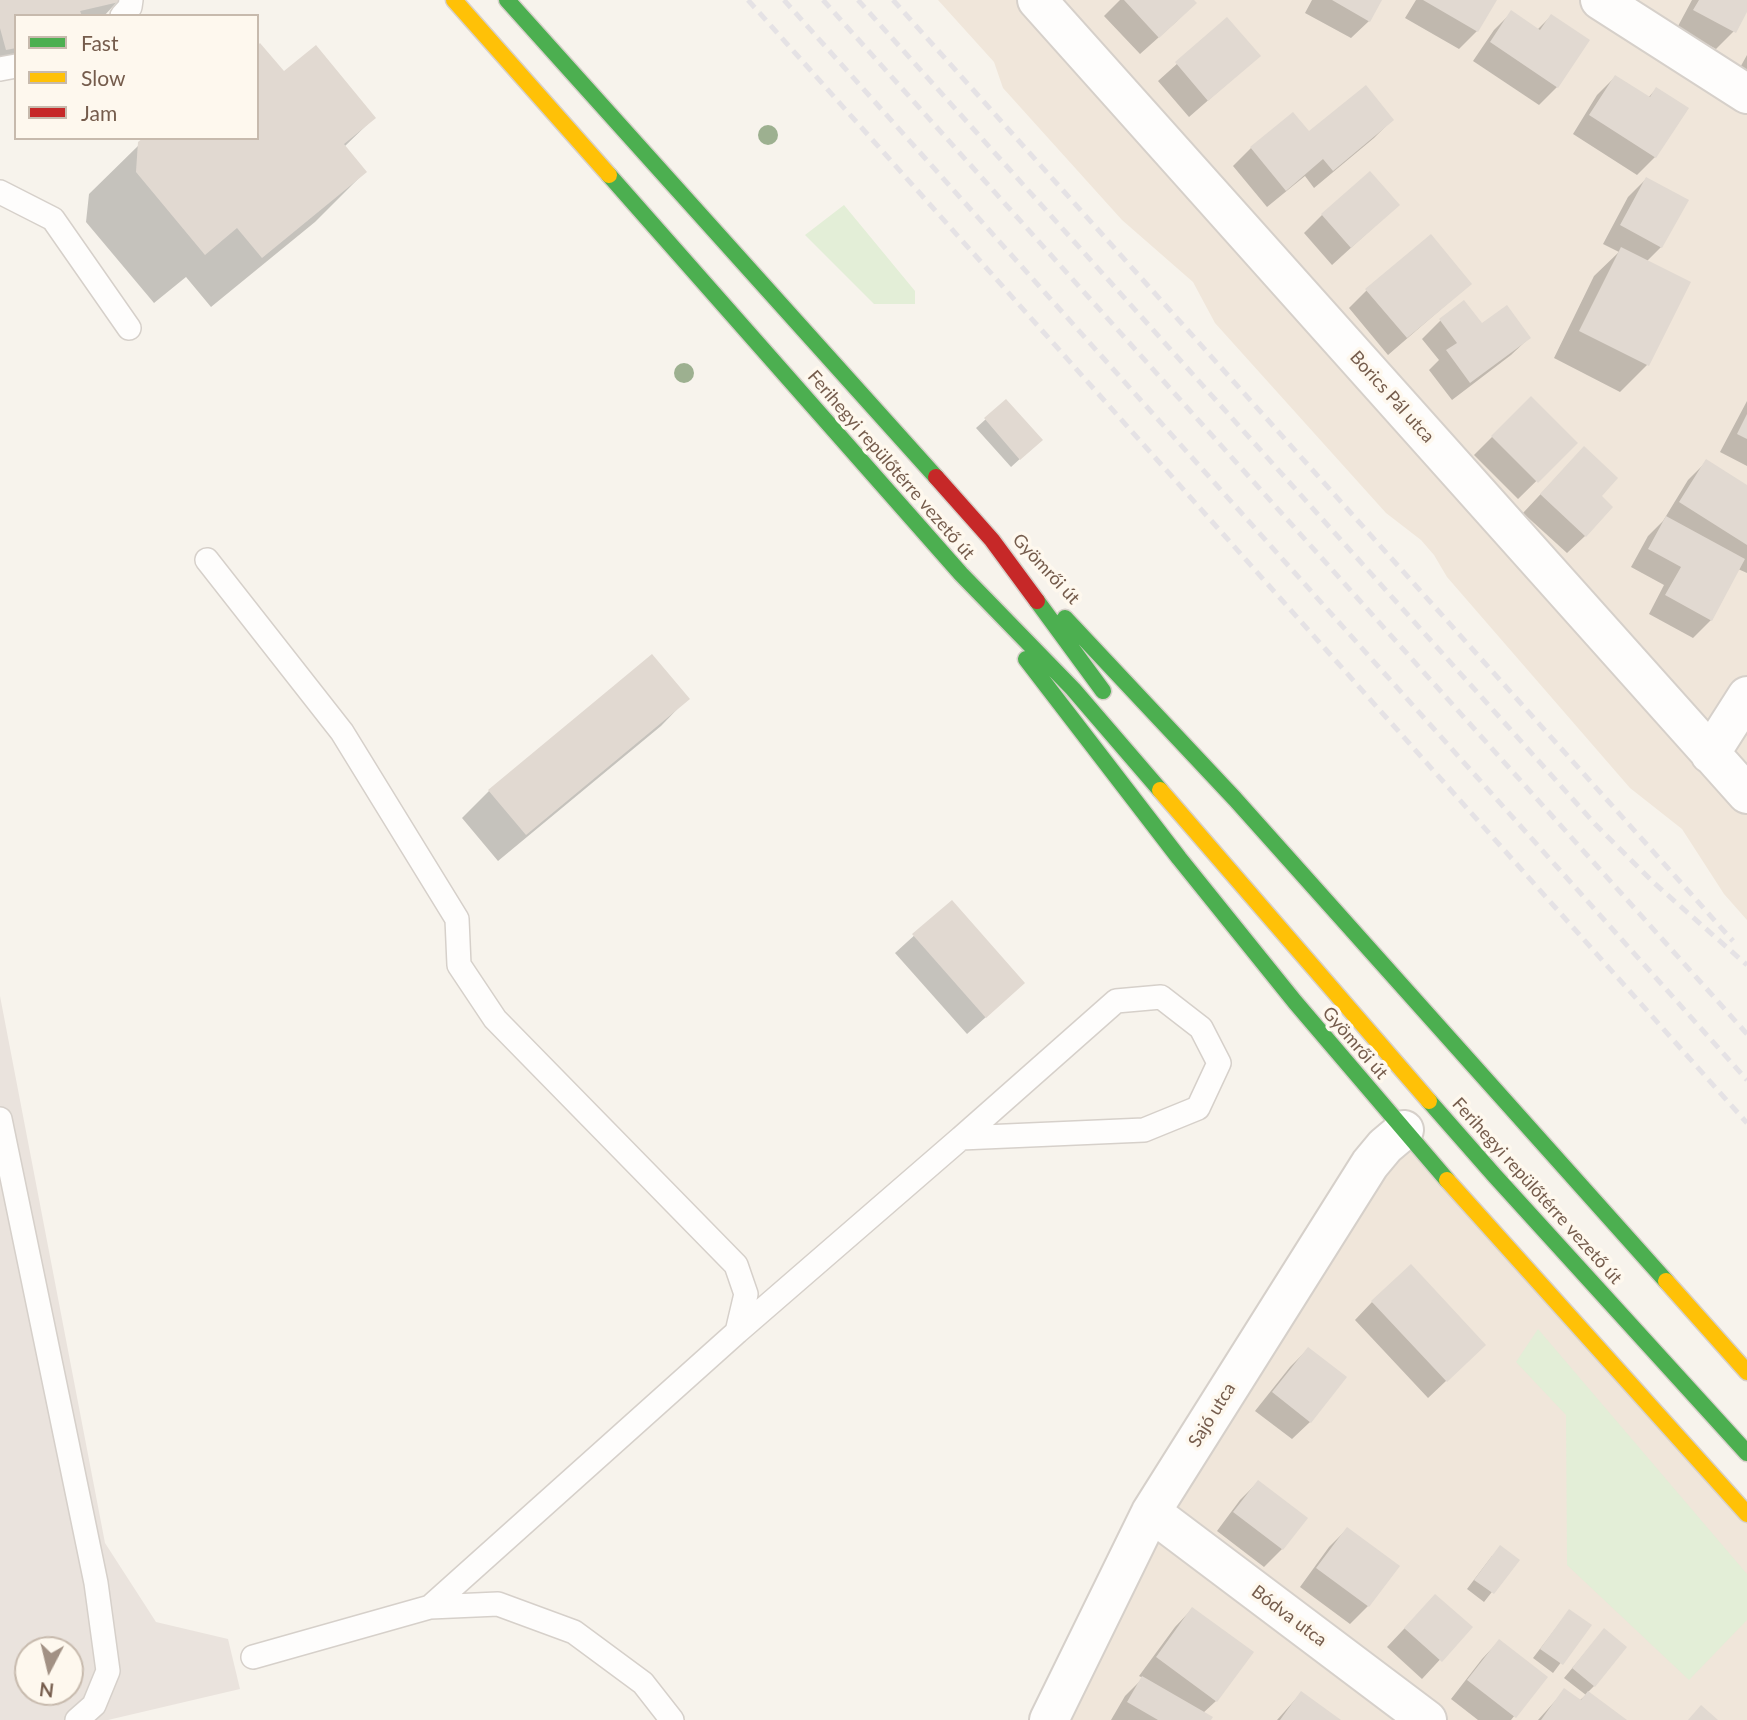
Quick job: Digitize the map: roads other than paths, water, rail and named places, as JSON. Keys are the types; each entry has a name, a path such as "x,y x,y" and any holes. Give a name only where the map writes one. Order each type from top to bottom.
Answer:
{"main road":[{"name":"Ferihegyi repülőtérre vezető út","path":"454,0 961,574 1073,689 1303,951 1494,1175 1747,1453"},
{"name":"Ferihegyi repülőtérre vezető út","path":"507,0 992,540 1117,708"},
{"name":"Gyömrői út","path":"992,540 1235,799 1747,1372"},
{"name":"Gyömrői út","path":"961,574 1179,858 1295,1002 1465,1201 1747,1514"},
{"name":"Ferihegyi repülőtérre vezető út","path":"1159,764 1303,951"}],"street":[{"name":"Borics Pál utca","path":"1037,0 1747,794"},
{"path":"1600,0 1747,94"},
{"path":"1710,754 1747,696"},
{"name":"Sajó utca","path":"1049,1720 1151,1512 1370,1164 1385,1146 1404,1130"},
{"name":"Bódva utca","path":"1151,1512 1427,1720"}],"lane":[{"path":"0,192 53,219 129,328"},
{"path":"206,560 342,732 457,919 459,965 495,1018 736,1265 746,1294 737,1332"},
{"path":"430,1606 737,1332 1116,1001 1161,997 1201,1028 1219,1063 1198,1108 1144,1130 961,1138"},
{"path":"0,1119 96,1583 108,1671 93,1705 77,1720"},
{"path":"253,1657 430,1606 498,1604 574,1632 643,1683 672,1720"}],"railway":[{"path":"748,0 1747,1123"},
{"path":"784,0 1747,1080"},
{"path":"823,0 1747,1034"},
{"path":"858,0 1595,824 1653,882 1747,965"},
{"path":"893,0 1733,941"}]}
